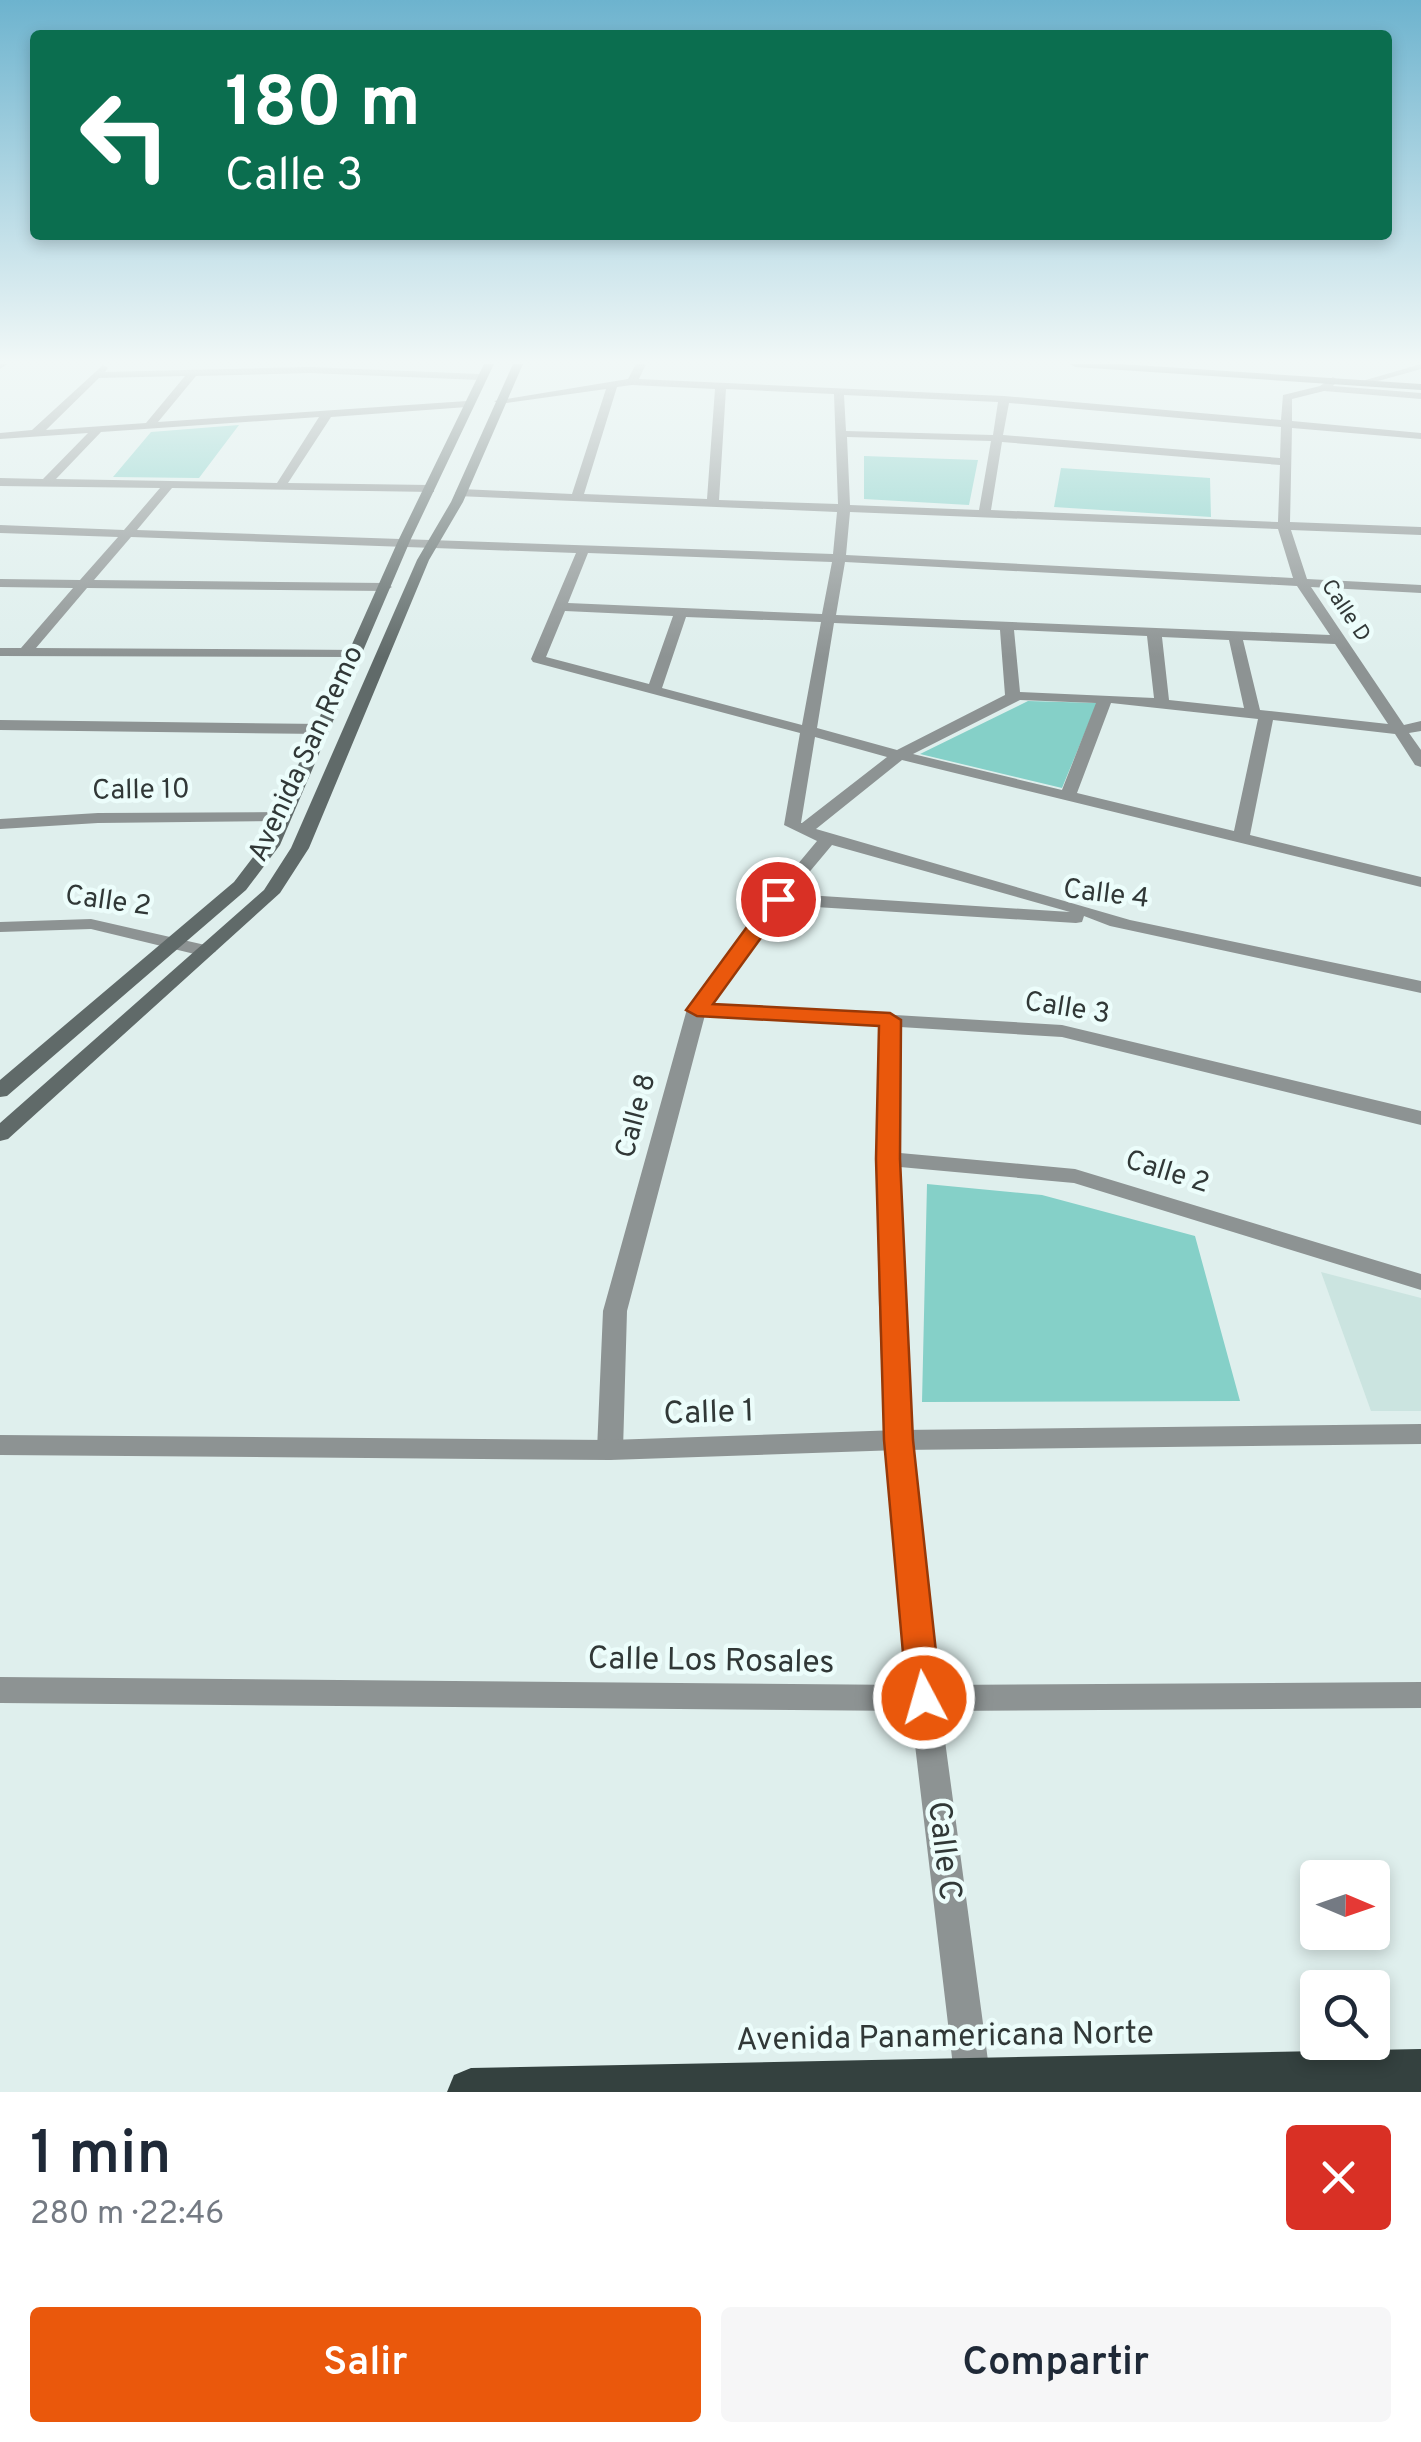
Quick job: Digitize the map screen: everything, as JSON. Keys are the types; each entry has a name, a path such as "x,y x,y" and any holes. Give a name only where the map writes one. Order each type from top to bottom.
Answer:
{"highway":[{"name":"Avenida Panamericana Norte","path":"472,2092 1421,2074"}],"main road":[{"name":"Avenida San Remo","path":"0,1091 256,868 324,729 442,462"},
{"name":"Avenida San Remo","path":"0,1134 271,893 287,873 432,542 461,493 474,462"}],"street":[{"path":"47,482 67,462"},
{"path":"280,487 296,462"},
{"path":"577,497 588,462"},
{"path":"713,501 716,462"},
{"path":"843,462 844,506 838,558 792,825 828,839 1122,922"},
{"path":"985,512 993,462"},
{"path":"1281,462 1285,462"},
{"name":"Calle D","path":"1285,462 1284,527 1302,582 1421,762"},
{"path":"0,482 430,489"},
{"path":"25,652 168,485"},
{"path":"461,493 1421,531"},
{"path":"0,529 838,558 1421,588"},
{"path":"584,548 538,659 899,754 1421,882"},
{"path":"0,584 385,587"},
{"path":"558,607 1339,640"},
{"path":"654,690 681,612"},
{"path":"1007,626 1013,698"},
{"path":"1154,632 1162,704"},
{"path":"1236,635 1260,715 1241,839"},
{"path":"0,652 355,654"},
{"path":"804,830 899,754 1013,698 1106,698 1401,730 1421,726"},
{"path":"1068,796 1106,698"},
{"path":"0,724 324,729"},
{"name":"Calle 10","path":"0,824 98,818 284,816"},
{"name":"Calle 8","path":"610,1450 614,1310 697,1010 778,899 828,839"},
{"name":"Calle 4","path":"778,899 1122,922 1421,987"},
{"name":"Calle 2","path":"0,927 91,924 207,951"},
{"name":"Calle 3","path":"697,1010 1062,1031 1421,1118"},
{"name":"Calle C","path":"890,1020 888,1159 898,1440 924,1698 973,2083"},
{"name":"Calle 2","path":"888,1159 1075,1176 1421,1282"},
{"name":"Calle 1","path":"0,1444 610,1450 898,1440 1421,1434"},
{"name":"Calle Los Rosales","path":"0,1690 924,1698 1421,1696"}],"shaded area":[{"path":"126,462 211,462 199,478 113,477"},
{"path":"864,462 978,462 969,505 864,499"},
{"path":"1061,468 1210,478 1211,517 1054,507"},
{"path":"1028,701 1097,703 1062,788 920,754"},
{"path":"927,1184 1042,1195 1195,1236 1240,1401 922,1402"},
{"path":"1321,1272 1421,1298 1421,1411 1371,1411"}],"route":[{"path":"778,899 697,1010 890,1020 888,1159 898,1440 924,1698"}]}
